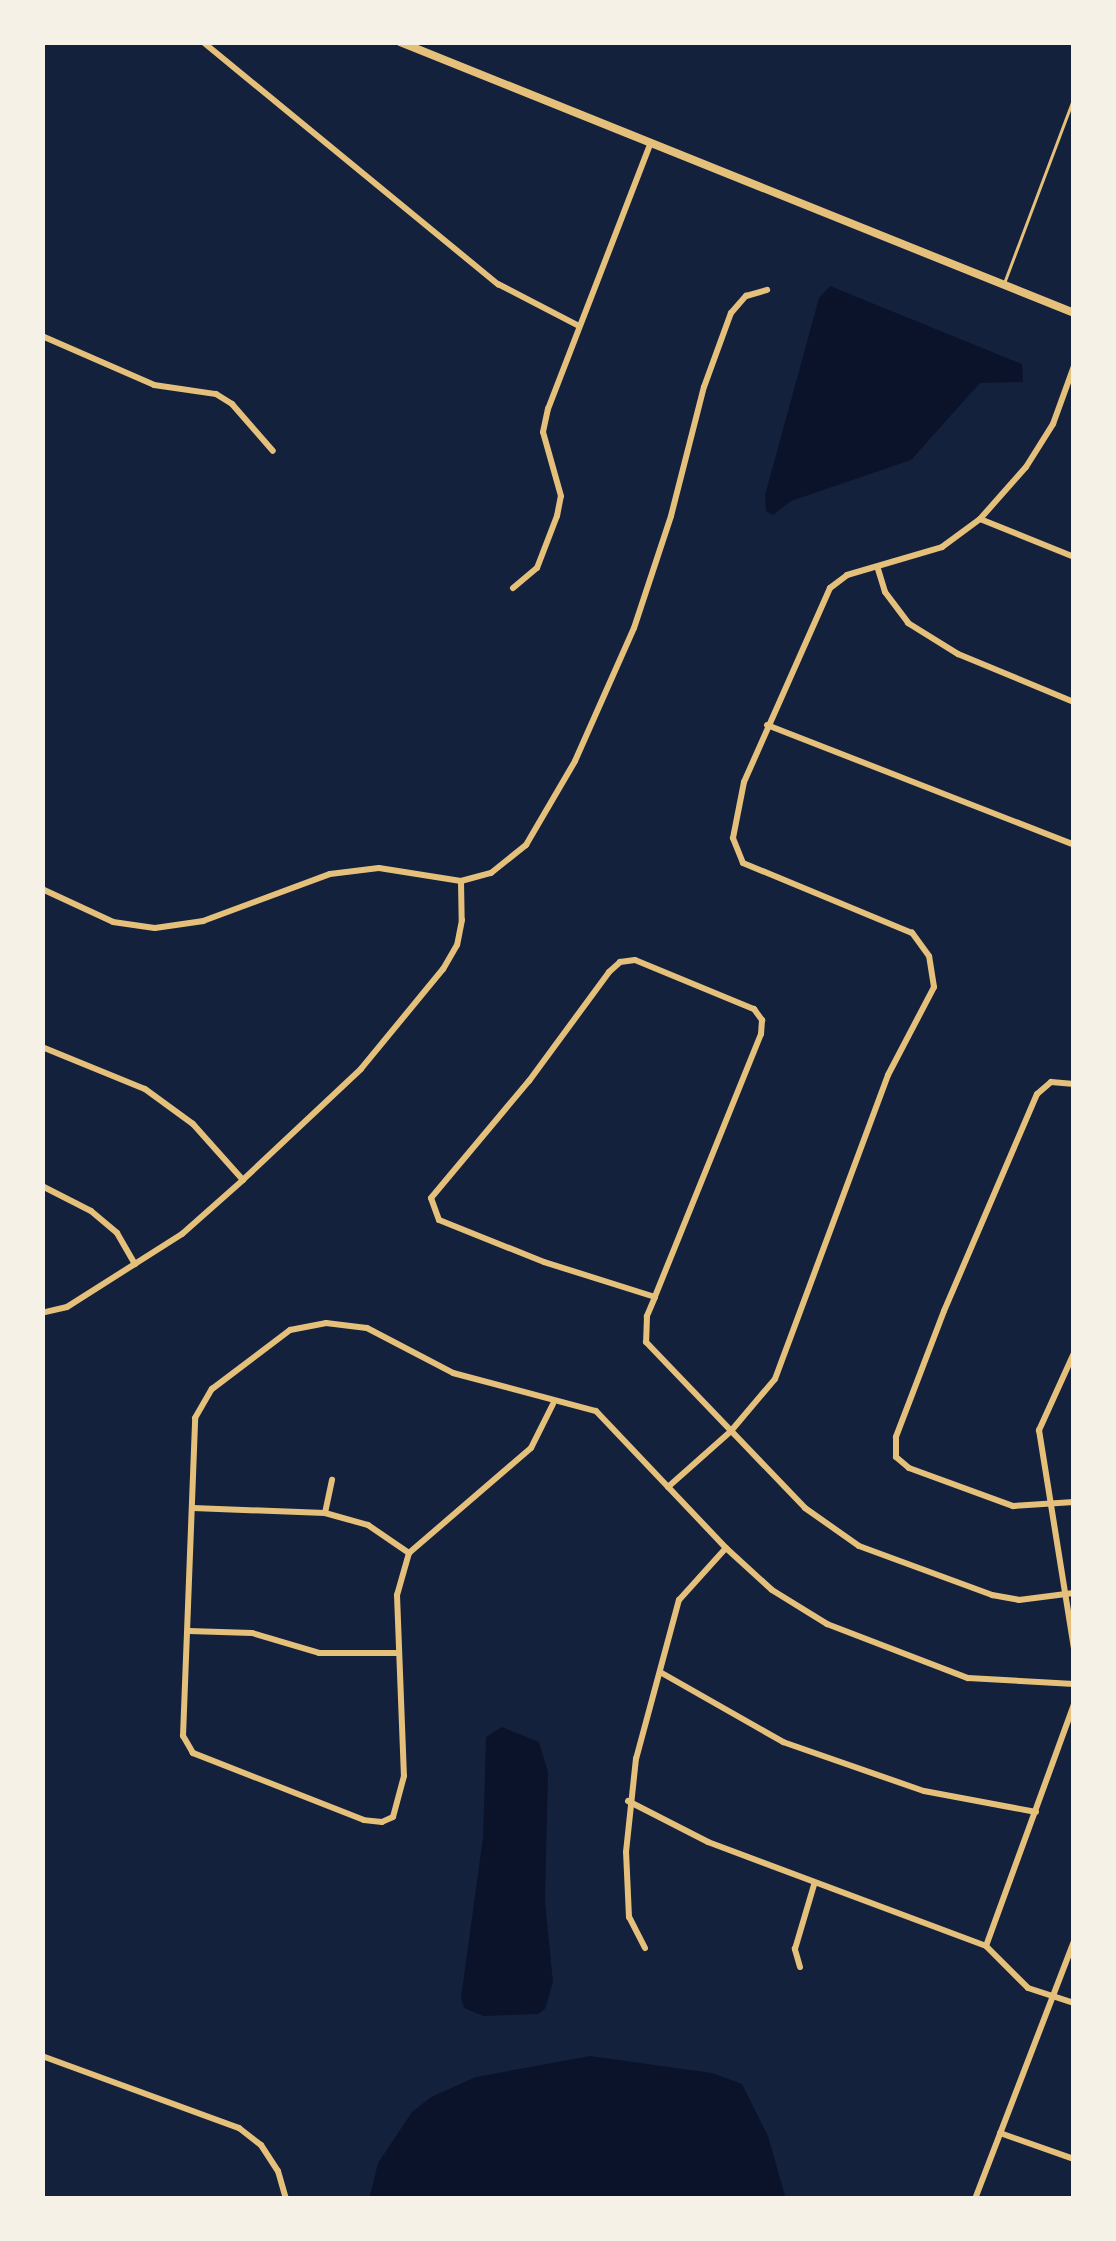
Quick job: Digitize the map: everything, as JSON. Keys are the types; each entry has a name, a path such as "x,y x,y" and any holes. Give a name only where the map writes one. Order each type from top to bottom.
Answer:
{"street":[{"path":"203,42 498,284 579,326"},
{"path":"400,42 1074,313"},
{"path":"513,588 537,568 557,516 558,479 543,432 651,142"},
{"path":"42,889 112,922 155,928 203,921 330,874 379,868 461,881 491,873 526,845 575,760 634,628 671,516 704,387 731,313 746,296 766,290"},
{"path":"42,336 154,385 216,394 232,404 273,451"},
{"path":"668,1487 731,1431 776,1379 888,1075 934,987 928,956 912,933 743,863 733,838 744,782 830,588 847,575 942,547 980,519 1026,467 1054,424 1074,365"},
{"path":"980,519 1074,556"},
{"path":"878,568 885,592 908,623 958,654 1074,702"},
{"path":"767,724 1074,845"},
{"path":"42,1313 67,1307 182,1234 361,1069 457,945 461,881"},
{"path":"1074,900 1074,940"},
{"path":"655,1297 544,1262 439,1220 431,1198 530,1081 609,972 620,962 635,960 754,1009 762,1020 761,1034 643,1330 646,1342 805,1508 859,1546 992,1595 1019,1600 1070,1594"},
{"path":"42,1047 145,1089 193,1124 243,1180"},
{"path":"1074,1084 1051,1082 1037,1094 896,1437 896,1457 909,1468 1013,1506 1074,1502"},
{"path":"42,1186 91,1211 117,1233 135,1264"},
{"path":"553,1404 530,1448 409,1553 397,1595 404,1775 393,1816 382,1822 275,1788 193,1754 183,1736 195,1418 212,1389 290,1330 326,1323 368,1328 453,1373 553,1404 596,1411 726,1548 772,1590 827,1624 968,1678 1074,1684"},
{"path":"1074,1353 1039,1430 1070,1594 1074,1648"},
{"path":"325,1513 332,1480"},
{"path":"193,1508 325,1513 368,1526 409,1553"},
{"path":"645,1948 629,1917 628,1801 680,1600 726,1548"},
{"path":"189,1631 252,1633 319,1653 398,1654"},
{"path":"659,1671 783,1742 924,1791 1036,1812"},
{"path":"986,1946 1074,1704"},
{"path":"628,1801 708,1842 814,1885 986,1946 1028,1988 1074,2003"},
{"path":"800,1967 795,1949 814,1885"},
{"path":"975,2199 1074,1941"},
{"path":"42,2056 239,2128 261,2145 278,2171 286,2199"},
{"path":"1000,2133 1074,2159"}],"lane":[{"path":"1003,285 1074,97"}],"water":[{"path":"830,286 1022,364 1023,382 980,383 911,460 791,501 773,515 766,511 765,495 819,298"},
{"path":"502,1727 539,1742 548,1772 545,1902 553,1982 545,2009 538,2014 483,2016 464,2008 461,1998 483,1837 486,1737"},
{"path":"590,2056 712,2073 742,2084 768,2136 786,2199 369,2199 378,2163 412,2112 431,2097 476,2077"}]}
